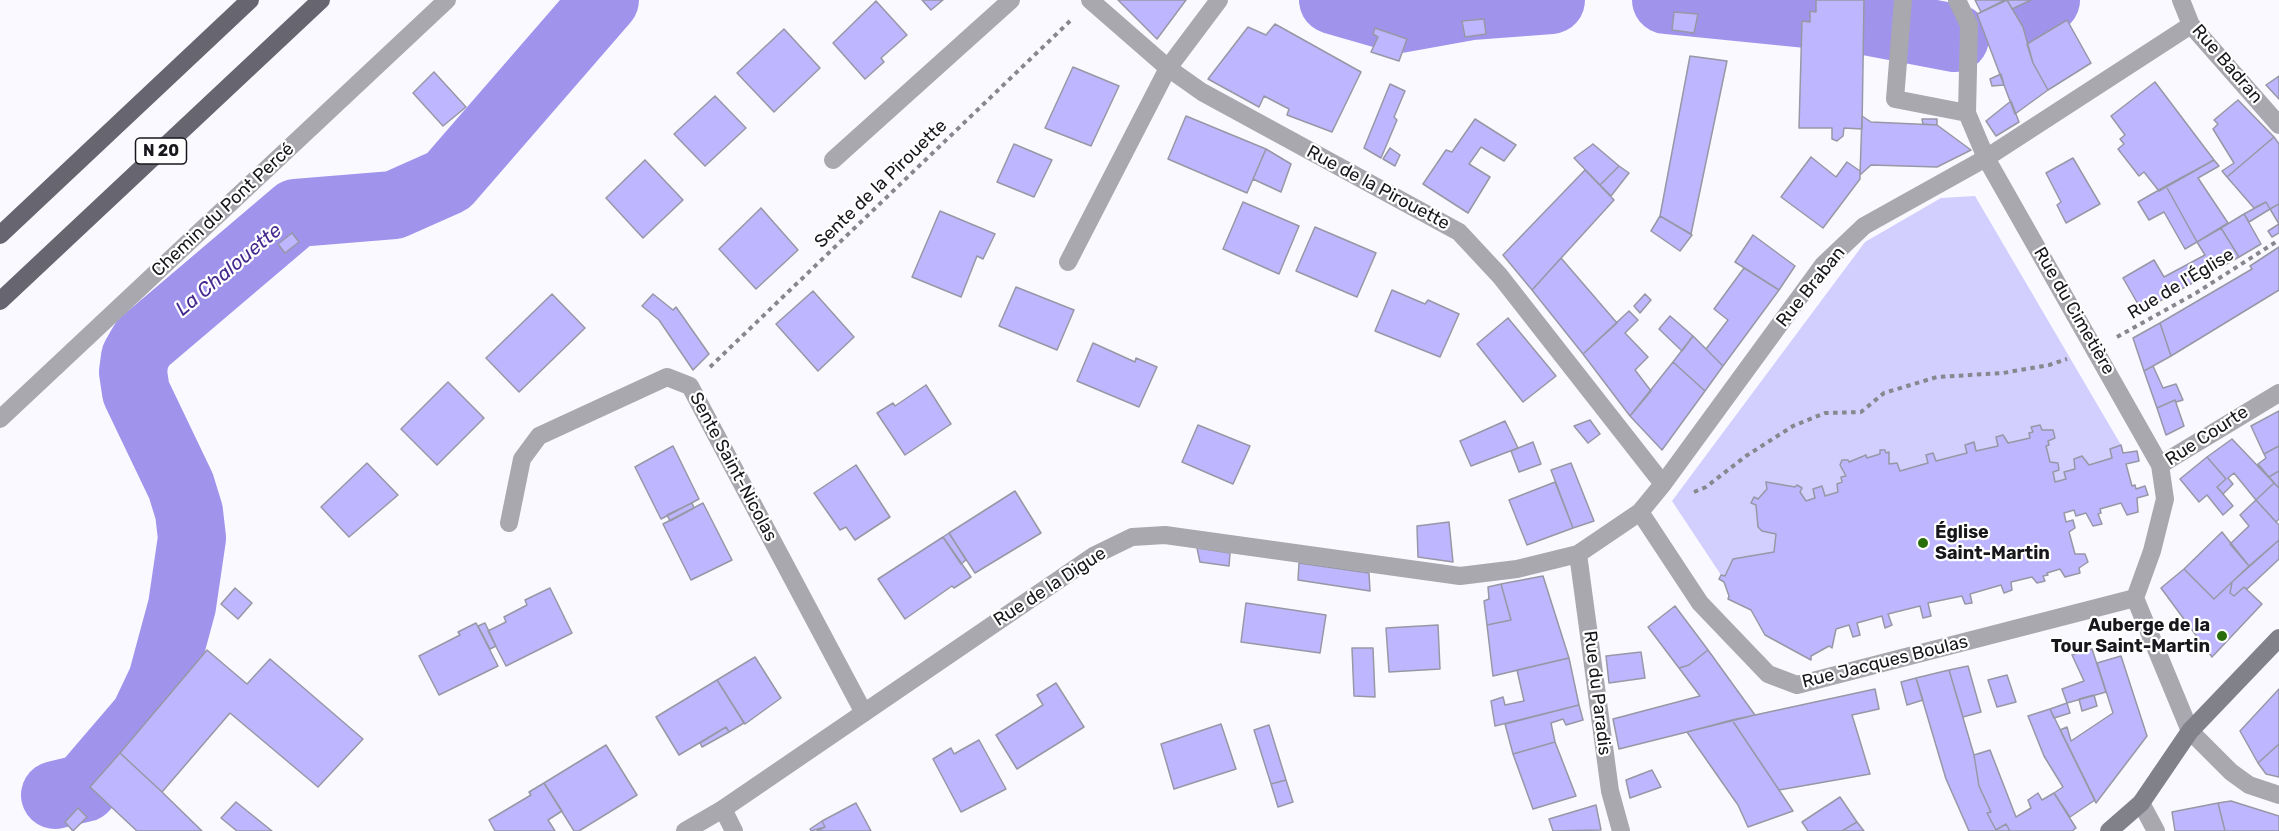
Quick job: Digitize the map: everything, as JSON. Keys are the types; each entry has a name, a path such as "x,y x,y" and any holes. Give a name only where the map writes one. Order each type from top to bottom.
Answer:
{"main road":[{"name":"N 20","path":"0,235 250,0"},
{"name":"N 20","path":"0,301 321,0"},
{"path":"2109,831 2141,803 2190,731 2279,638"}],"street":[{"name":"Chemin du Pont Percé","path":"0,419 447,0"},
{"path":"833,160 1011,0"},
{"name":"Rue de la Pirouette","path":"1091,0 1168,68 1202,92 1459,232 1500,276 1664,484"},
{"path":"1068,261 1168,68 1220,0"},
{"path":"1902,7 1895,99 1967,114 1969,33 1957,0"},
{"name":"Rue Badran","path":"2181,0 2191,25 2279,125"},
{"name":"Rue Braban","path":"1578,554 1640,512 1664,484 1823,265 1864,226 1986,158 2191,25"},
{"name":"Rue du Cimetière","path":"1967,114 1986,158 2160,465"},
{"name":"Sente Saint-Nicolas","path":"509,523 522,459 539,436 667,376 690,386 864,713"},
{"name":"Rue Courte","path":"2135,598 2152,551 2165,499 2160,465 2279,393"},
{"name":"Rue Jacques Boulas","path":"1640,512 1700,603 1768,674 1797,685 2135,598"},
{"name":"Rue de la Digue","path":"685,831 723,809 1095,555 1132,537 1165,535 1460,576 1517,569 1578,554"},
{"name":"Rue du Paradis","path":"1578,554 1610,791 1621,831"},
{"path":"2135,598 2190,731 2231,772 2249,785 2279,795"},
{"path":"2141,803 2156,831"},
{"path":"723,809 734,831"}],"path":[{"name":"Sente de la Pirouette","path":"690,386 1091,0"},
{"name":"Rue de l'Église","path":"1684,495 1706,487 1746,456 1793,426 1825,413 1861,412 1884,393 1937,377 2003,373 2049,365 2096,349 2196,292 2279,240"}],"shaded area":[{"path":"1975,196 2121,445 2110,449 2112,458 2089,465 2087,462 2074,466 2075,469 2064,472 2066,479 2055,482 2053,472 2059,470 2058,463 2050,462 2046,446 2049,445 2048,441 2055,438 2053,431 2042,430 2040,425 2032,427 2033,432 2029,434 2030,438 2008,443 2002,435 1996,437 1998,446 1976,451 1973,443 1965,446 1967,453 1936,461 1933,453 1926,455 1928,463 1900,471 1889,464 1889,452 1886,453 1884,450 1880,450 1880,454 1867,458 1866,455 1849,462 1843,460 1840,465 1846,476 1837,484 1838,492 1825,496 1822,486 1813,489 1815,498 1806,501 1800,492 1802,488 1797,485 1795,487 1767,482 1767,489 1758,499 1754,497 1751,503 1756,505 1757,518 1776,534 1774,552 1733,559 1725,576 1721,575 1672,501 1865,242 1941,198"}],"building":[{"path":"922,0 943,0 931,10"},
{"path":"1118,0 1186,0 1157,39"},
{"path":"1816,0 1864,0 1862,129 1844,128 1843,136 1837,141 1832,139 1832,128 1799,128 1802,21 1810,22 1810,11 1816,12"},
{"path":"1975,0 2005,0 1981,12"},
{"path":"2007,0 2023,27 2033,63 2048,90 2015,114 1977,14"},
{"path":"2007,0 2031,0 2012,9"},
{"path":"876,1 907,35 881,58 884,62 865,79 833,43"},
{"path":"1674,12 1698,14 1694,33 1672,30"},
{"path":"1484,19 1486,34 1465,37 1462,21"},
{"path":"2067,20 2091,63 2048,90 2033,63 2027,44"},
{"path":"1275,24 1361,72 1332,132 1287,115 1289,109 1264,96 1259,107 1208,79 1248,27 1266,35"},
{"path":"1375,28 1407,39 1399,61 1371,52 1378,37 1373,34"},
{"path":"784,29 820,68 774,112 737,73"},
{"path":"1690,56 1727,61 1691,234 1660,216"},
{"path":"1073,67 1119,86 1091,146 1045,128"},
{"path":"434,72 466,107 443,126 413,93"},
{"path":"2001,74 2004,85 1992,86 1990,79"},
{"path":"2279,76 2279,99 2266,85"},
{"path":"2155,82 2214,160 2159,191 2144,172 2139,176 2118,149 2124,144 2120,139 2125,135 2111,116"},
{"path":"1390,84 1405,91 1394,117 1397,120 1381,158 1364,148"},
{"path":"715,96 746,128 705,166 674,134"},
{"path":"2238,100 2274,137 2227,177 2222,171 2234,163 2213,129 2218,124 2214,120"},
{"path":"2011,101 2019,122 1996,136 1986,121"},
{"path":"1186,116 1266,149 1247,193 1168,159"},
{"path":"1862,116 1871,122 1937,125 1971,150 1937,167 1871,165 1860,175"},
{"path":"1475,119 1516,145 1504,161 1481,147 1469,164 1490,177 1468,213 1423,184 1446,150 1452,152"},
{"path":"1922,119 1937,119 1937,125 1923,124"},
{"path":"2274,137 2279,144 2279,204 2270,209 2266,202 2254,208 2227,177"},
{"path":"1014,144 1052,160 1034,197 997,182"},
{"path":"1593,144 1619,166 1600,185 1574,158"},
{"path":"1390,148 1400,155 1395,166 1383,159"},
{"path":"1266,149 1291,164 1281,192 1253,179"},
{"path":"1811,157 1836,177 1847,162 1860,171 1860,179 1823,228 1781,197"},
{"path":"2073,158 2100,204 2066,223 2057,205 2061,202 2046,173"},
{"path":"645,160 683,200 643,238 606,198"},
{"path":"2214,160 2219,166 2198,178 2228,223 2197,242 2166,186"},
{"path":"1619,166 1629,173 1611,196 1600,185"},
{"path":"1585,170 1614,200 1532,290 1503,255"},
{"path":"2166,186 2197,242 2185,249 2164,212 2149,220 2138,202"},
{"path":"1243,202 1299,226 1279,274 1223,249"},
{"path":"2266,202 2270,209 2249,222 2244,214"},
{"path":"2279,204 2279,224 2270,209"},
{"path":"761,208 798,250 756,289 719,249"},
{"path":"940,211 995,234 983,259 977,256 961,297 912,277"},
{"path":"2244,214 2261,244 2239,257 2221,228"},
{"path":"1660,216 1692,235 1680,251 1651,231"},
{"path":"2279,224 2279,233 2272,237 2268,231"},
{"path":"1315,227 1376,253 1357,297 1296,271"},
{"path":"2221,228 2239,257 2142,311 2123,278 2154,260 2164,277 2205,255 2197,242"},
{"path":"292,233 299,242 285,253 278,244"},
{"path":"1753,235 1795,266 1779,290 1735,262"},
{"path":"2279,247 2279,290 2171,356 2160,323 2252,269 2250,266"},
{"path":"1561,258 1617,323 1583,354 1532,290"},
{"path":"1744,268 1779,290 1723,366 1706,349 1728,320 1714,309"},
{"path":"1016,287 1074,310 1057,350 999,326"},
{"path":"1392,290 1425,304 1428,300 1459,314 1440,357 1375,331"},
{"path":"813,291 854,337 818,371 776,324"},
{"path":"552,294 585,328 519,392 486,358"},
{"path":"653,294 673,310 676,307 709,354 693,370 659,320 642,306"},
{"path":"1645,294 1651,300 1640,313 1634,306"},
{"path":"1629,311 1638,320 1625,333 1648,357 1635,370 1651,391 1630,416 1583,354"},
{"path":"1670,316 1693,336 1682,351 1659,329"},
{"path":"1508,318 1556,376 1523,402 1477,344"},
{"path":"2160,323 2171,356 2144,371 2133,338"},
{"path":"1693,336 1723,366 1705,391 1673,362"},
{"path":"1093,343 1135,362 1136,358 1157,367 1139,407 1077,381"},
{"path":"1673,362 1705,391 1662,450 1630,416"},
{"path":"2153,366 2163,388 2176,384 2183,400 2176,402 2175,400 2157,408 2144,371"},
{"path":"448,382 484,418 437,465 401,429"},
{"path":"926,385 951,424 905,455 877,413 893,403 895,406"},
{"path":"2175,400 2184,426 2166,435 2157,408"},
{"path":"2279,411 2279,446 2264,454 2251,426"},
{"path":"1590,420 1600,434 1588,443 1574,426"},
{"path":"1505,421 1518,448 1471,466 1460,441"},
{"path":"1198,425 1250,446 1233,484 1182,462"},
{"name":"Église Saint-Martin","path":"2040,425 2042,430 2053,430 2055,438 2048,441 2049,445 2046,446 2050,462 2058,463 2059,470 2053,472 2055,482 2066,479 2064,472 2075,469 2074,459 2082,456 2089,465 2112,458 2110,449 2121,445 2123,453 2137,451 2139,461 2126,464 2132,486 2135,485 2136,489 2145,486 2148,495 2137,498 2138,512 2127,515 2121,503 2100,509 2101,513 2098,514 2102,524 2093,526 2086,513 2076,516 2074,510 2064,513 2066,522 2073,520 2075,528 2069,532 2075,554 2085,554 2088,562 2079,568 2080,573 2065,577 2060,569 2043,576 2045,581 2037,583 2032,577 2011,582 2012,590 2004,593 2001,585 1970,594 1972,603 1965,604 1962,596 1928,603 1931,616 1923,618 1920,606 1888,614 1892,625 1885,628 1882,616 1857,623 1860,635 1853,637 1849,625 1836,629 1832,648 1829,646 1811,656 1811,660 1765,635 1751,610 1728,599 1724,582 1719,579 1721,575 1725,576 1733,559 1774,552 1776,534 1762,531 1758,527 1756,505 1751,503 1754,497 1758,499 1767,489 1766,482 1795,487 1797,485 1802,488 1800,492 1806,501 1815,498 1813,489 1822,486 1825,496 1838,492 1837,484 1842,482 1841,477 1846,476 1840,465 1842,460 1849,462 1866,455 1867,458 1880,454 1880,450 1885,450 1886,453 1889,452 1889,464 1897,463 1900,471 1928,463 1926,455 1933,453 1936,461 1967,453 1965,445 1974,442 1976,451 1998,446 1996,437 2003,435 2008,443 2030,438 2029,433 2033,432 2031,427"},
{"path":"2232,439 2274,483 2256,500 2234,473 2228,478 2233,484 2223,494 2217,487 2226,479 2207,457"},
{"path":"1533,442 1541,464 1519,472 1511,451"},
{"path":"673,446 699,499 661,519 635,467"},
{"path":"2279,446 2279,471 2269,477 2258,464 2266,458 2264,454"},
{"path":"2207,457 2226,479 2217,487 2233,506 2223,515 2207,495 2199,502 2180,479"},
{"path":"367,463 398,495 349,537 321,507"},
{"path":"1571,463 1594,521 1573,528 1551,470"},
{"path":"856,465 890,517 855,540 846,527 840,530 814,493"},
{"path":"2279,471 2279,488 2269,477"},
{"path":"1555,482 1573,528 1527,545 1509,500"},
{"path":"2274,483 2279,488 2279,519 2276,522 2256,500"},
{"path":"1015,491 1041,533 975,573 949,533"},
{"path":"2256,500 2279,525 2279,540 2249,566 2230,544 2249,526 2240,515"},
{"path":"692,503 694,508 670,521 667,515"},
{"path":"703,503 732,560 691,580 663,524"},
{"path":"1449,522 1453,562 1418,557 1417,526"},
{"path":"2222,532 2249,566 2214,599 2184,569"},
{"path":"949,533 966,560 961,564 943,537"},
{"path":"943,537 971,577 954,588 952,586 905,619 878,579"},
{"path":"2279,540 2279,559 2247,589 2244,587 2234,596 2230,593 2232,582"},
{"path":"1197,548 1230,553 1229,566 1200,562"},
{"path":"1299,563 1369,573 1370,591 1298,580"},
{"path":"2184,569 2214,599 2232,582 2230,593 2234,596 2244,587 2262,604 2212,657 2161,588"},
{"path":"1543,576 1569,658 1493,676 1487,625 1511,620 1501,584"},
{"path":"1501,584 1511,620 1487,625 1484,601 1489,599 1488,587"},
{"path":"235,588 252,603 238,619 221,604"},
{"path":"550,588 572,633 506,666 488,631 506,622 504,617 527,605 525,600"},
{"path":"1246,603 1326,615 1320,653 1241,642"},
{"path":"1675,606 1708,650 1689,665 1679,668 1648,627"},
{"path":"476,623 498,666 439,695 419,656 460,635 458,632"},
{"path":"485,623 496,646 490,649 478,626"},
{"path":"1438,625 1440,669 1389,672 1386,628"},
{"path":"1352,648 1373,648 1375,697 1354,696"},
{"path":"2092,649 2106,692 2067,703 2062,689 2084,681 2072,655"},
{"path":"207,650 247,684 270,659 363,739 318,787 230,713 162,792 120,753"},
{"path":"1708,650 1755,715 1619,749 1613,719 1700,696 1679,668 1689,665"},
{"path":"1641,652 1645,678 1609,683 1606,656"},
{"path":"2121,656 2147,736 2096,803 2060,730 2067,727 2071,741 2113,713 2097,663"},
{"path":"755,657 781,698 745,724 717,680"},
{"path":"1569,658 1579,705 1495,726 1491,701 1503,697 1505,705 1524,701 1517,670"},
{"path":"1968,666 1981,712 1963,717 1949,670"},
{"path":"1949,670 1974,755 1979,786 1991,812 1987,813 1996,830 2006,824 2010,831 1969,831 1946,779 1916,678"},
{"path":"2007,675 2016,702 1997,707 1988,680"},
{"path":"1916,678 1923,700 1907,705 1901,682"},
{"path":"717,680 744,723 729,732 726,727 679,755 656,717"},
{"path":"1056,683 1084,727 1017,769 996,735 1043,705 1037,695"},
{"path":"1875,689 1879,709 1852,715 1870,774 1779,790 1732,720"},
{"path":"2279,689 2279,744 2258,763 2240,731"},
{"path":"2094,695 2097,706 2082,711 2079,699"},
{"path":"2067,703 2070,713 2054,718 2050,709"},
{"path":"1579,705 1583,720 1566,725 1563,719 1551,723 1555,742 1513,754 1505,724"},
{"path":"2050,709 2095,800 2070,817 2054,793 2063,787 2044,756 2028,716"},
{"path":"1732,720 1793,811 1748,827 1738,805 1687,732"},
{"path":"1221,724 1236,769 1174,789 1161,744"},
{"path":"1269,725 1286,780 1271,784 1254,730"},
{"path":"726,727 729,732 702,747 700,743"},
{"path":"979,740 1006,789 961,812 933,759 951,748 954,754"},
{"path":"1555,742 1576,796 1533,809 1513,754"},
{"path":"2279,744 2279,777 2266,774 2258,763"},
{"path":"606,745 637,795 579,831 574,831 544,783"},
{"path":"1990,750 2016,817 2031,808 2028,800 2038,793 2042,800 2054,793 2076,828 2072,831 2010,831 2006,824 1996,830 1987,813 1991,812 1979,786 1974,755"},
{"path":"120,753 202,831 137,831 90,787"},
{"path":"1652,770 1661,787 1630,798 1626,780"},
{"path":"1286,780 1293,802 1278,807 1271,784"},
{"path":"544,783 562,811 548,820 555,831 495,831 489,820 531,795 529,792"},
{"path":"1840,797 1857,822 1842,831 1808,831 1802,822"},
{"path":"2231,801 2279,816 2279,831 2225,831 2218,803"},
{"path":"236,802 272,831 237,831 221,818"},
{"path":"856,803 871,831 817,831 825,827 822,821"},
{"path":"2218,803 2225,831 2175,831 2172,812"},
{"path":"1596,805 1601,830 1553,831 1549,819"},
{"path":"78,808 87,817 73,831 65,822"},
{"path":"822,821 825,827 811,831 810,829"},
{"path":"1857,822 1864,831 1842,831"}],"waterway":[{"name":"La Chalouette","path":"55,795 84,788 144,718 162,680 182,606 192,538 189,512 181,486 136,392 133,372 135,357 143,343 296,213 394,205 448,181 605,0"},
{"name":"La Chalouette","path":"1333,0 1399,19 1471,6 1551,0"},
{"name":"La Chalouette","path":"1666,0 1806,14"},
{"name":"La Chalouette","path":"2023,16 2046,0"},
{"name":"La Chalouette","path":"1866,21 1955,38"}],"place":[{"name":"Église Saint-Martin","path":"1923,543"},
{"name":"Auberge de la Tour Saint-Martin","path":"2222,636"}]}
